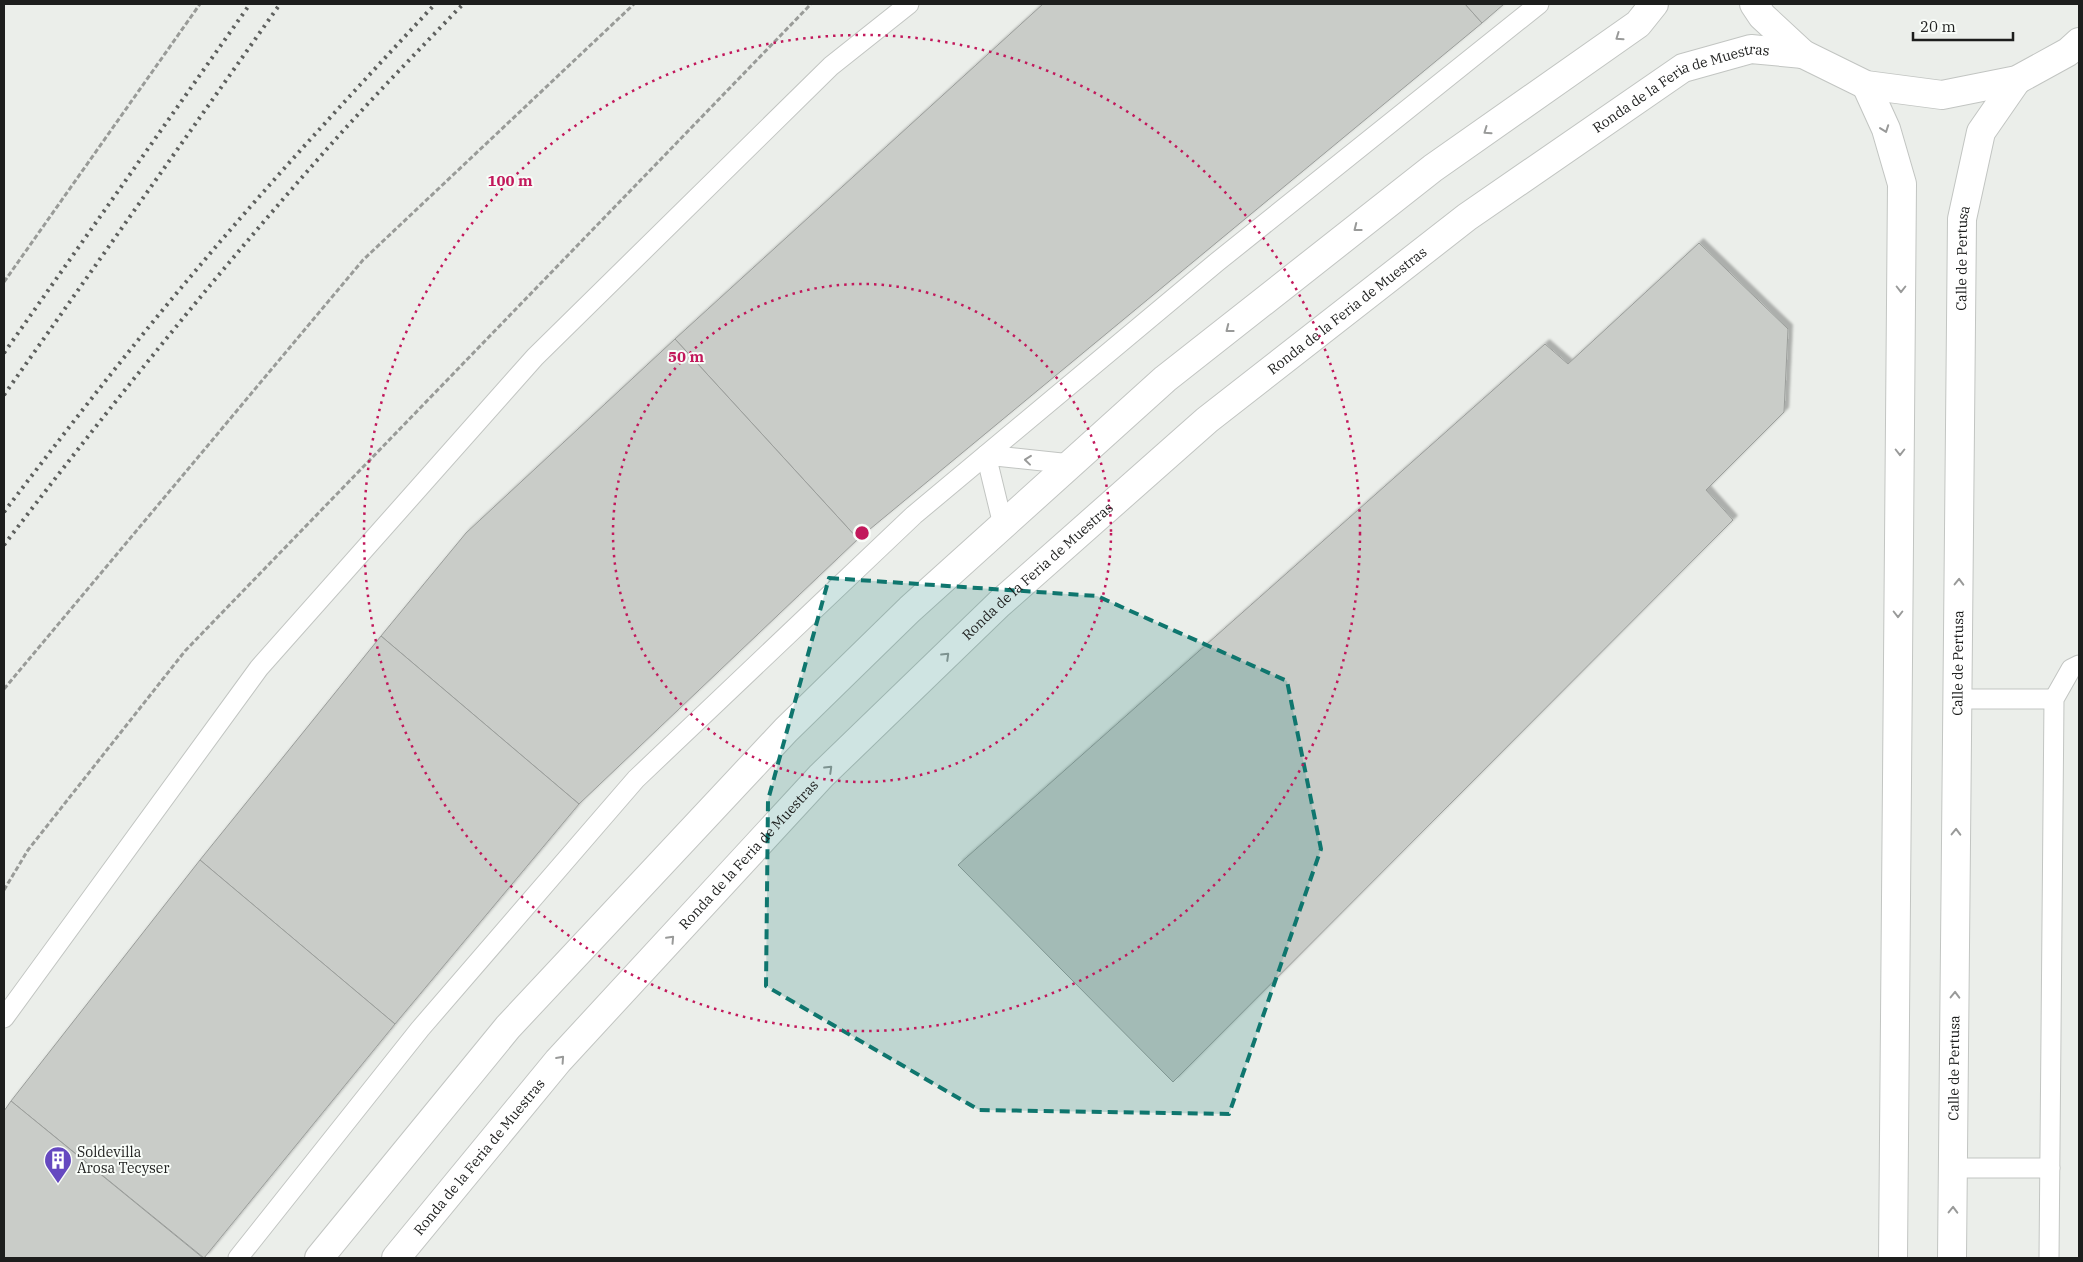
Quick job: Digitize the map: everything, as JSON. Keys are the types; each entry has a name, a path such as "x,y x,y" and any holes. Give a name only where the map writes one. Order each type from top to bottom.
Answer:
{"street":[{"path":"319,1258 502,1035 786,730 910,609 1165,379 1433,168 1638,24 1654,4"},
{"name":"Ronda de la Feria de Muestras","path":"1754,4 1762,16 1804,54 1866,85 1942,95 2017,80 2068,52 2079,42"},
{"name":"Ronda de la Feria de Muestras","path":"396,1258 558,1061 822,776 999,604 1207,420 1466,217 1683,68 1751,49 1804,54"},
{"name":"Calle de Pertusa","path":"1952,1258 1962,219 1981,132 2017,80"},
{"path":"1866,85 1886,129 1902,184 1893,1258"}],"lane":[{"path":"4,1018 260,668 528,364 831,66 909,4"},
{"path":"238,1258 420,1029 636,779 914,515 1217,262 1539,4"},
{"path":"986,456 1071,464"},
{"path":"986,456 1003,525"},
{"path":"2049,1258 2054,699 2071,669 2079,666"},
{"path":"1958,699 2054,699"},
{"path":"1953,1168 2050,1168"}],"path":[{"path":"4,282 200,4"},
{"path":"4,689 363,260 634,4"},
{"path":"4,890 28,850 185,651 811,4"}],"highlighted area":[{"path":"829,578 1097,596 1287,681 1321,849 1229,1114 979,1110 766,986 768,800"}],"building":[{"path":"1043,4 1465,4 1482,23 858,539 675,339"},
{"path":"1465,4 1504,4 1482,23"},
{"path":"1699,243 1788,329 1784,412 1706,490 1733,520 1173,1082 958,865 1545,344 1568,364"},
{"path":"675,339 858,539 579,804 381,636 466,533"},
{"path":"381,636 579,804 395,1024 200,860"},
{"path":"200,860 395,1024 204,1258 11,1101"},
{"name":"Soldevilla Arosa Tecyser","path":"11,1101 203,1258 4,1258 4,1111"}],"railway":[{"path":"4,353 250,4"},
{"path":"4,395 280,4"},
{"path":"4,512 101,386 202,263 288,164 435,4"},
{"path":"4,545 121,394 242,247 343,131 463,4"}],"place":[{"name":"Soldevilla Arosa Tecyser","path":"58,1184"}]}
